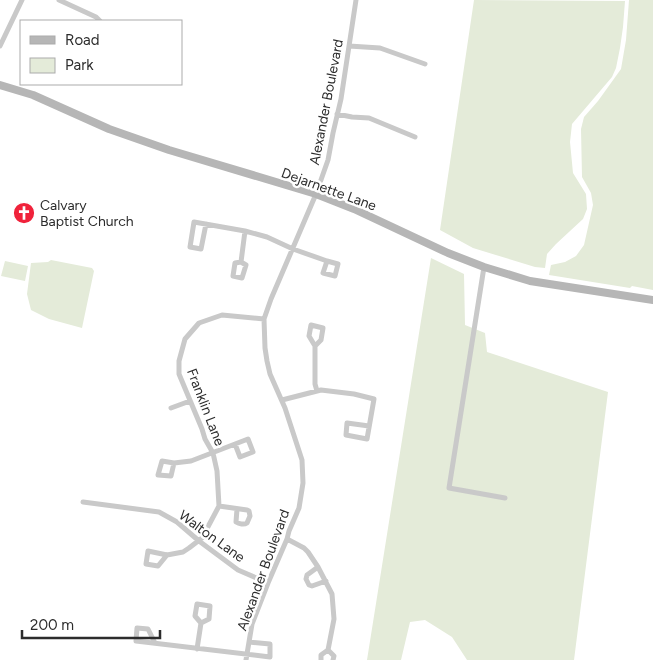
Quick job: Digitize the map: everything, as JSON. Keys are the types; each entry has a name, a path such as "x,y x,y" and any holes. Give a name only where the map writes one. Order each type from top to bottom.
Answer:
{"main road":[{"name":"Dejarnette Lane","path":"0,85 33,95 109,129 169,150 316,194 354,209 448,253 484,267 530,281 653,300"}],"street":[{"path":"0,46 22,0"},
{"path":"59,0 99,20"},
{"name":"Alexander Boulevard","path":"247,657 252,624 287,539 298,508 303,483 302,460 282,400 270,374 264,348 264,319 316,194 328,160 341,98 356,0"},
{"path":"349,46 380,48 425,64"},
{"path":"337,114 369,118 415,137"},
{"path":"206,224 201,249 190,248 194,222 206,224 245,231 266,237 327,261"},
{"path":"241,262 245,231"},
{"path":"484,267 449,488 505,498"},
{"name":"Franklin Lane","path":"219,506 217,471 212,453 179,374 179,361 185,339 198,323 222,315 264,319"},
{"path":"315,346 315,384 317,390"},
{"path":"282,400 317,390 354,394 374,399 367,439 346,435 347,423 369,426"},
{"path":"171,408 190,401"},
{"path":"174,463 192,461 235,444"},
{"name":"Walton Lane","path":"83,502 159,512 177,522 238,570 268,583"},
{"path":"167,555 183,552 200,540 219,506 237,509"},
{"path":"287,539 308,552 332,594 334,618 328,650 321,654 320,660"},
{"path":"318,567 307,575 306,579 309,585 312,586 326,581"},
{"path":"197,649 201,624"},
{"path":"155,643 247,657 270,657 270,644 249,642"},
{"path":"328,650 334,656 333,660"}],"green space":[{"path":"474,0 625,1 616,68 612,77 572,124 570,142 573,173 586,194 587,209 583,219 547,254 545,268 535,267 473,248 440,230"},
{"path":"629,0 653,0 653,290 549,275 551,265 565,262 576,256 584,245 593,205 591,193 582,177 581,129 584,117 621,69 626,40"},
{"path":"431,258 464,274 465,325 485,333 487,352 608,392 574,660 467,660 452,637 425,620 410,622 401,660 367,660"},
{"path":"51,260 92,268 94,271 82,328 49,319 31,310 27,294 31,263 48,262"},
{"path":"5,261 28,266 25,281 1,276"}],"place":[{"name":"Calvary Baptist Church","path":"24,213"}]}
